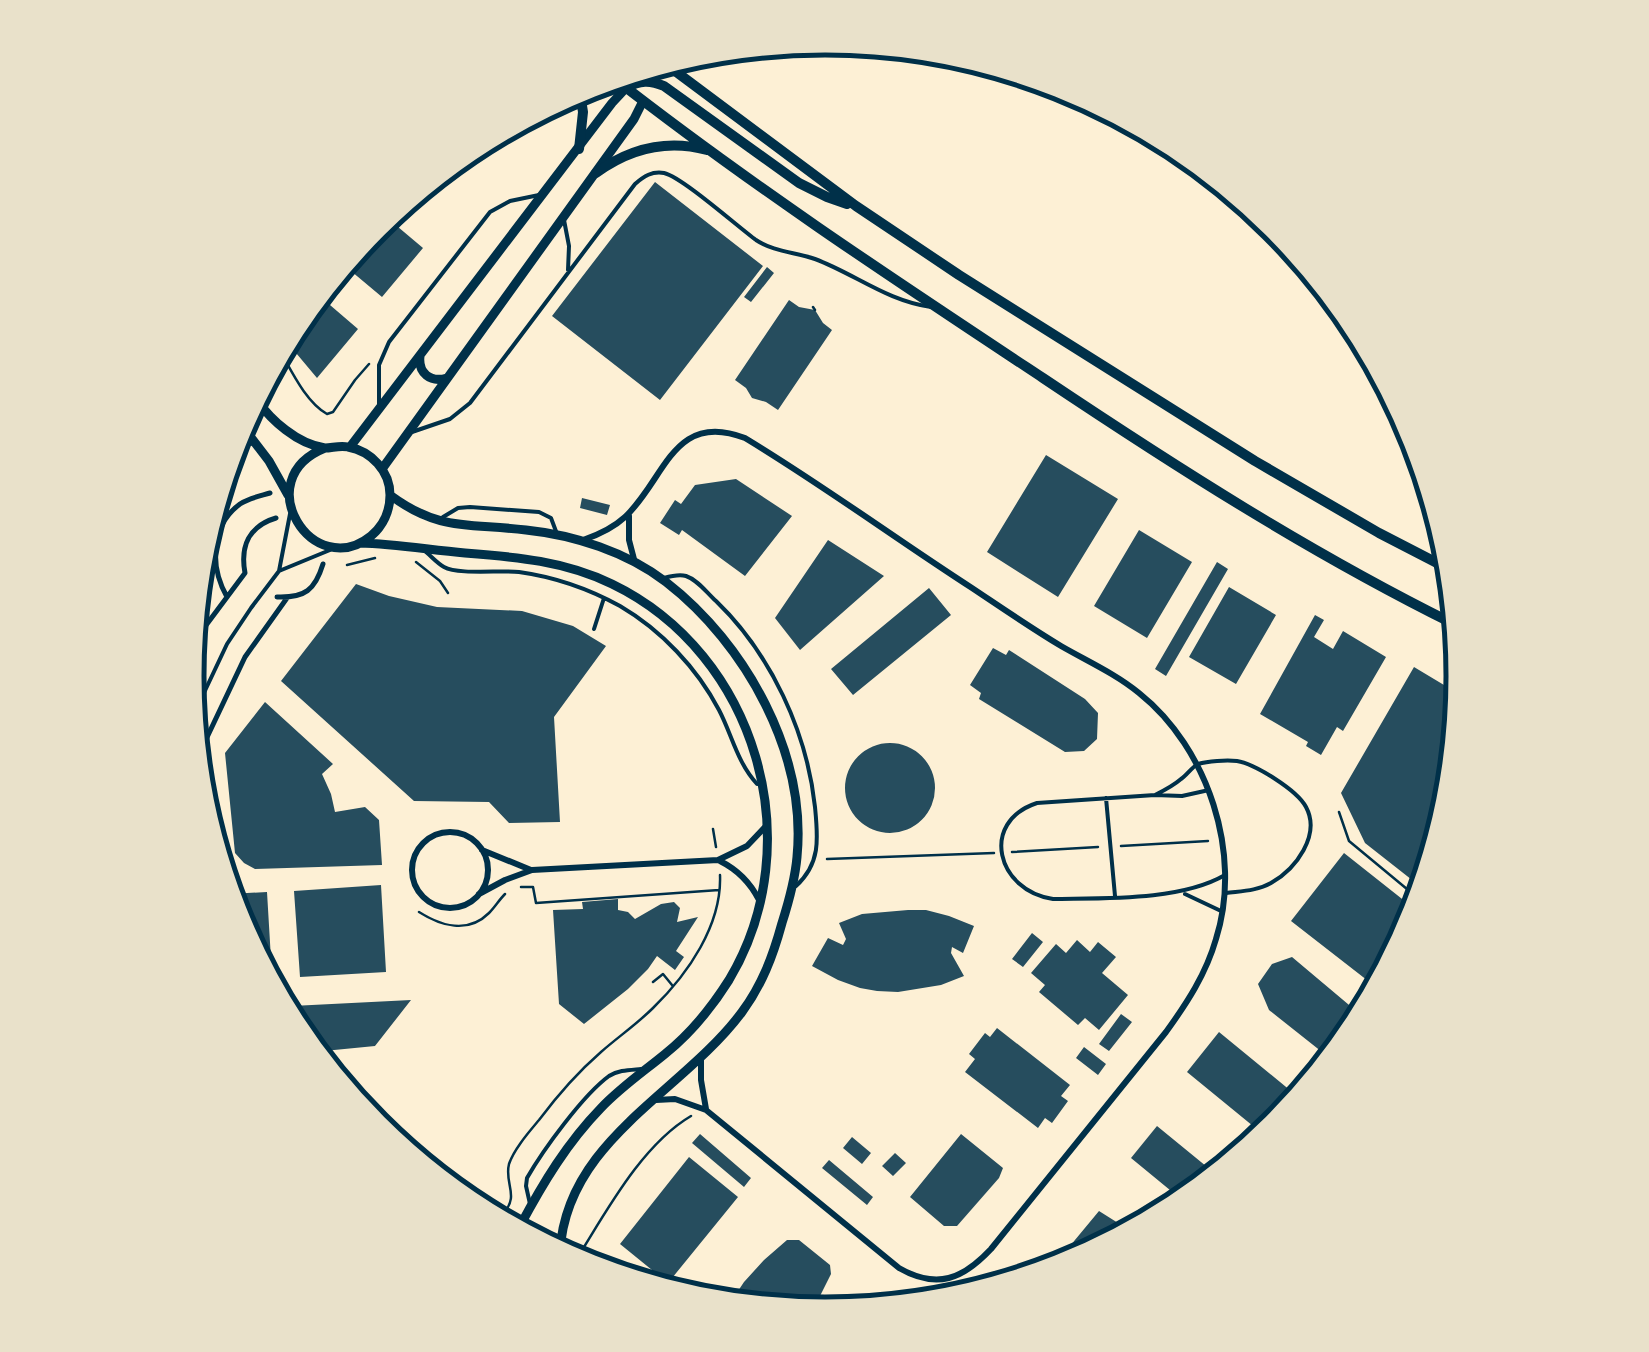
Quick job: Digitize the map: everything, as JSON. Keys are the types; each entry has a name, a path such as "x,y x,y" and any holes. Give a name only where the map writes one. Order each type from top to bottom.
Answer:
{"main road":[{"path":"678,73 856,206 959,275 1255,461 1435,562"},
{"path":"652,80 800,183 856,206"},
{"path":"642,101 645,82"},
{"path":"626,88 935,308 1132,438 1310,548 1442,616"},
{"path":"666,118 661,107 665,99 673,97 688,104"},
{"path":"579,149 582,104"},
{"path":"596,174 622,156 652,147 682,145 712,150"}],"street":[{"path":"350,447 626,88"},
{"path":"382,469 596,174 642,101"},
{"path":"420,353 424,373 435,380 449,377"},
{"path":"264,410 292,434 325,448"},
{"path":"582,540 607,530 629,514 672,453 688,439 716,431 746,438 1139,693 1168,721 1196,765 1209,790 1222,840 1225,875 1218,935 1180,1014 990,1249 958,1275 945,1280 913,1276 706,1110 675,1100 650,1102"},
{"path":"251,438 289,496"},
{"path":"360,544 385,518 390,495 382,469 374,459 350,447 315,452 299,466 289,496 290,510 312,540 336,548 360,544 418,546 551,562 614,585 644,603 688,641 724,686 756,756 765,794 768,849 760,903 739,962 715,1000 684,1037 602,1107 574,1139 523,1219"},
{"path":"222,527 240,504 270,493"},
{"path":"390,495 437,521 582,540 662,578 722,635 746,669 782,744 792,784 798,854 793,889 777,944 758,988 701,1057 624,1127 584,1175 566,1213 562,1239"},
{"path":"629,514 629,540 636,564"},
{"path":"206,625 245,573 243,552 250,534 276,518"},
{"path":"215,555 218,579 228,596"},
{"path":"277,598 300,595 312,588 324,564"},
{"path":"207,737 245,658 288,598"},
{"path":"479,894 532,870 718,860 747,846 768,822"},
{"path":"482,850 488,872 485,884 471,902 439,906 423,897 412,867 414,858 422,843 438,834 465,835 482,850 532,870"},
{"path":"718,860 746,879 760,903"},
{"path":"701,1057 706,1110"}],"lane":[{"path":"408,434 450,419 464,409 635,184 649,174 658,172 675,178 762,245 822,262 894,298 935,308"},
{"path":"378,409 379,365 385,349 490,212 510,201 544,194"},
{"path":"564,218 570,246 567,274"},
{"path":"249,443 257,445"},
{"path":"437,521 464,507 540,512 548,514 558,534"},
{"path":"204,692 227,644 280,571 290,510"},
{"path":"418,546 447,568 516,572 570,584 604,598 645,623 686,662 718,708 744,769 765,794"},
{"path":"280,571 336,548"},
{"path":"662,578 682,575 698,584 733,618 774,678 791,715 804,754 818,847 806,876 793,889"},
{"path":"594,629 604,598"},
{"path":"1155,795 1178,782 1196,765 1227,760 1249,765 1300,797 1310,817 1311,830 1300,855 1280,877 1264,886 1224,894"},
{"path":"1209,790 1182,796 1037,802 1012,818 1002,853 1010,875 1023,889 1053,899 1180,892 1225,875"},
{"path":"1106,798 1115,896"},
{"path":"1180,892 1222,911"},
{"path":"530,1205 528,1175 572,1116 610,1076 645,1068"}],"path":[{"path":"288,364 321,412 327,414 385,349"},
{"path":"347,565 381,556"},
{"path":"410,558 440,581 448,593"},
{"path":"1339,812 1349,842 1407,890"},
{"path":"507,1209 512,1202 509,1164 538,1120 584,1068 639,1022 673,986 702,943 718,906 720,890 713,829"},
{"path":"815,860 1222,840"},
{"path":"720,875 727,877"},
{"path":"420,912 446,924 467,926 482,918 512,890 530,886 536,903 720,890"},
{"path":"653,982 663,974 673,986"},
{"path":"585,1249 614,1196 658,1144 687,1118 706,1110"}],"building":[{"path":"655,182 763,266 660,400 552,316"},
{"path":"397,226 423,248 382,297 353,273"},
{"path":"767,267 774,273 751,302 744,297"},
{"path":"789,300 815,310 832,330 778,410 752,398 735,380"},
{"path":"328,303 358,329 317,378 295,352"},
{"path":"1046,455 1118,499 1058,597 987,552"},
{"path":"736,479 792,516 745,576 682,530 679,535 660,523 675,500 681,504 695,485"},
{"path":"582,498 610,505 607,515 580,508"},
{"path":"1139,530 1192,562 1147,638 1094,606"},
{"path":"828,540 884,576 800,650 775,618"},
{"path":"1217,562 1228,569 1166,676 1155,669"},
{"path":"356,584 437,607 522,611 573,626 606,646 554,717 560,822 509,823 489,802 414,801 281,681"},
{"path":"1229,587 1276,615 1236,684 1189,657"},
{"path":"929,588 951,615 853,695 831,669"},
{"path":"1315,615 1324,620 1314,637 1333,649 1343,631 1386,657 1343,731 1337,727 1321,755 1306,746 1308,742 1260,714"},
{"path":"993,648 1006,655 1009,650 1085,699 1098,713 1097,739 1084,751 1065,752 979,699 981,693 970,685"},
{"path":"1414,667 1446,686 1434,797 1412,880 1365,843 1341,793"},
{"path":"265,702 333,764 322,774 335,812 365,807 379,820 382,865 255,869 235,853 225,753"},
{"path":"890,743 907,746 922,756 932,771 932,805 922,820 907,830 890,833 873,830 858,820 848,805 845,788 848,771 858,756 873,746"},
{"path":"1344,853 1403,900 1366,979 1291,921"},
{"path":"381,885 386,972 300,977 294,891"},
{"path":"267,892 271,956 251,914 243,893"},
{"path":"618,899 618,910 635,919 661,904 674,902 680,908 677,922 698,917 676,951 684,957 675,970 657,956 628,989 584,1024 559,1004 553,910 583,909 582,902"},
{"path":"926,910 974,926 963,953 952,947 951,953 964,976 941,985 877,991 838,980 812,966 828,938 843,945 846,939 839,923 862,914"},
{"path":"1032,933 1043,942 1023,967 1012,959"},
{"path":"1077,940 1090,952 1098,942 1116,957 1102,973 1128,995 1099,1030 1085,1018 1078,1025 1039,992 1045,985 1031,973 1056,944 1066,953"},
{"path":"1292,957 1350,1006 1320,1050 1269,1010 1258,984 1272,964"},
{"path":"411,1000 375,1046 329,1050 299,1006"},
{"path":"1121,1014 1132,1022 1109,1051 1099,1044"},
{"path":"997,1028 1070,1085 1061,1096 1068,1101 1052,1123 1045,1118 1038,1128 965,1072 975,1059 969,1054 985,1033 990,1037"},
{"path":"1219,1032 1288,1088 1253,1126 1187,1072"},
{"path":"1084,1047 1106,1064 1098,1075 1076,1058"},
{"path":"1157,1126 1206,1166 1171,1191 1131,1158"},
{"path":"700,1134 751,1178 744,1187 692,1143"},
{"path":"961,1134 1003,1168 999,1178 957,1226 944,1226 910,1197"},
{"path":"852,1137 871,1153 862,1164 843,1148"},
{"path":"895,1153 906,1163 893,1176 882,1166"},
{"path":"689,1157 738,1197 672,1278 657,1274 620,1244"},
{"path":"829,1160 873,1197 867,1205 822,1168"},
{"path":"1099,1211 1118,1223 1099,1233 1070,1247"},
{"path":"787,1240 799,1240 830,1265 831,1274 820,1297 738,1291"}]}
